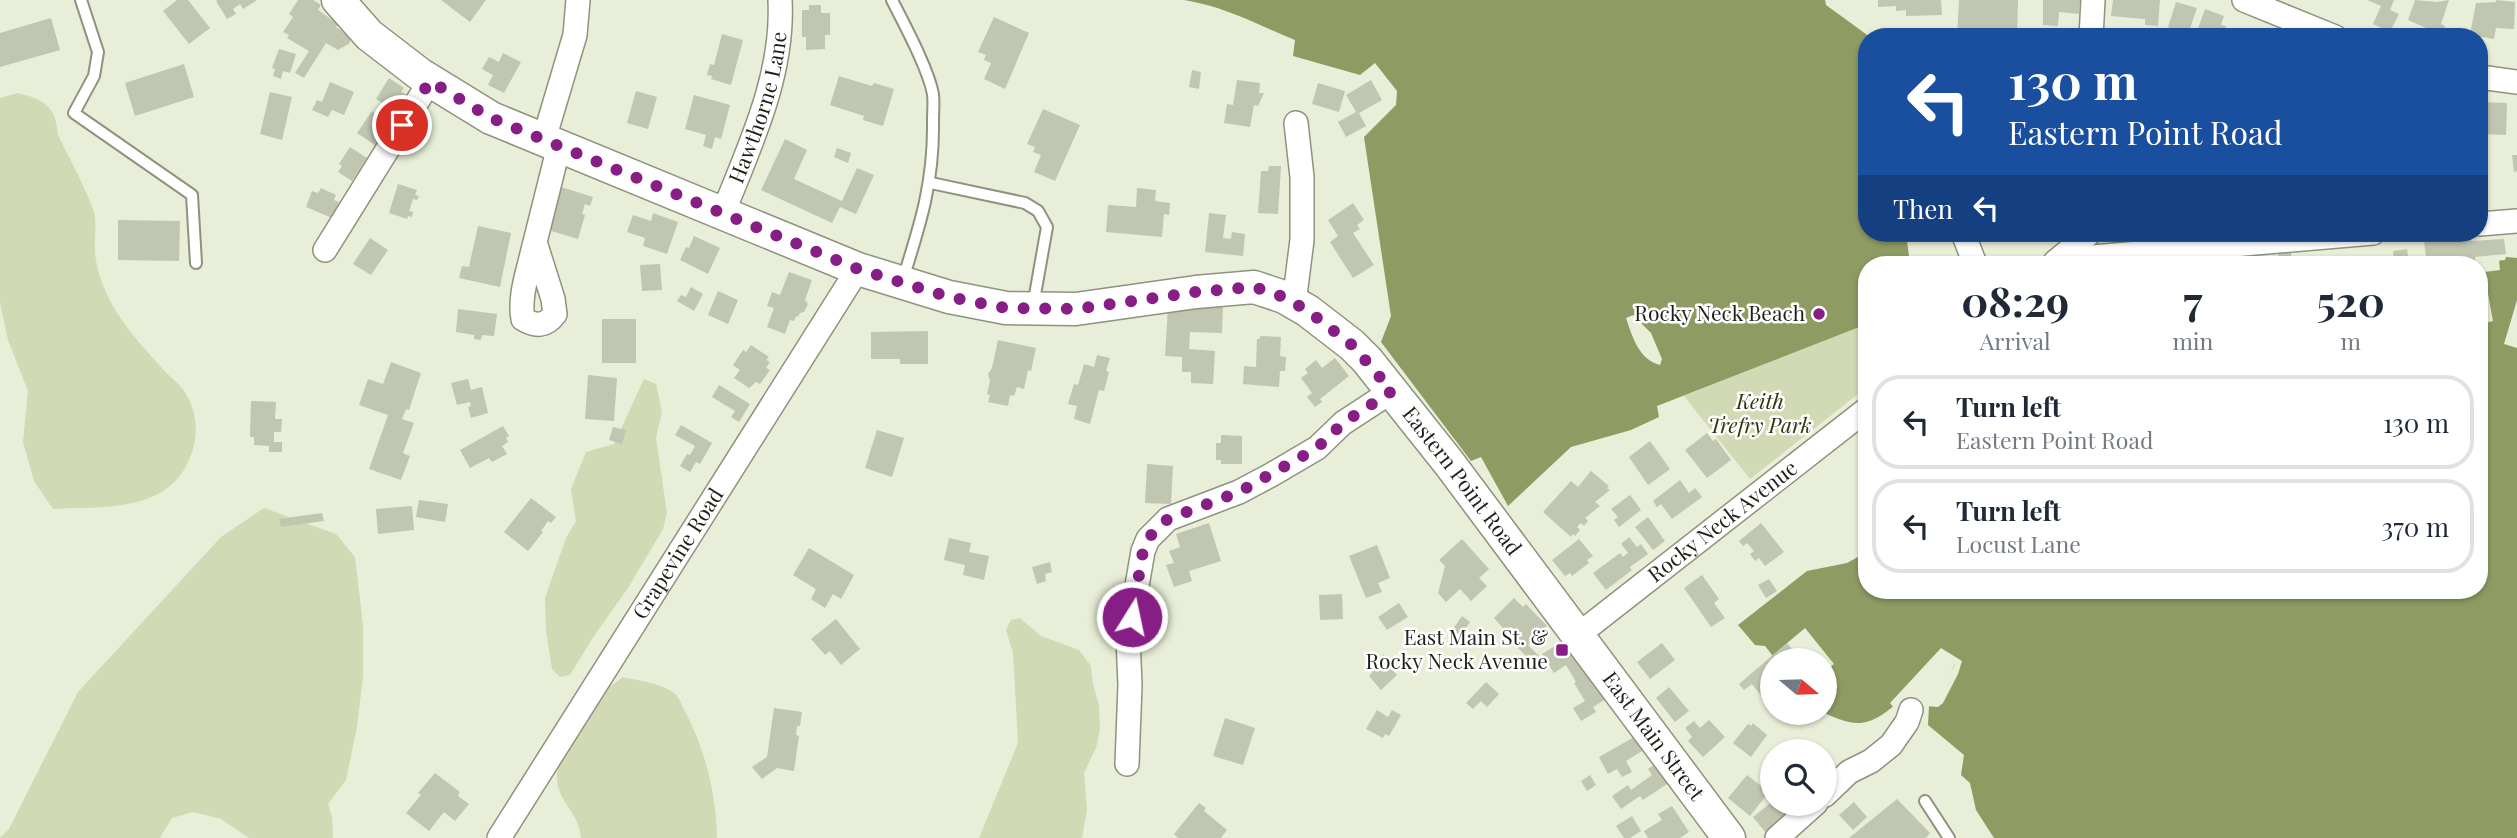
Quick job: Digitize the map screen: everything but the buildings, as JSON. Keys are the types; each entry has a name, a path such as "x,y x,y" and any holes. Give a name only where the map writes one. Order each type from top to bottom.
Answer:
{"main road":[{"name":"Eastern Point Road","path":"338,0 369,35 430,81 491,118 858,269 949,297 1006,308 1101,306 1196,292 1254,287 1284,297 1308,311 1352,345 1392,391 1578,635"},
{"name":"East Main Street","path":"1578,635 1729,838"}],"street":[{"path":"535,242 551,143 575,35 578,0"},
{"name":"Hawthorne Lane","path":"723,213 768,98 781,21 780,0"},
{"path":"2091,28 2093,0"},
{"path":"2244,0 2313,28"},
{"path":"2488,78 2517,82"},
{"path":"325,250 430,81"},
{"path":"1294,303 1302,240 1302,177 1296,123"},
{"path":"2488,223 2517,220"},
{"path":"2062,256 2076,242"},
{"path":"2104,256 2268,242"},
{"name":"Grapevine Road","path":"499,838 858,269"},
{"path":"1127,764 1130,685 1128,638 1143,551 1148,539 1168,519 1239,492 1317,448 1343,423 1392,391"},
{"name":"Rocky Neck Avenue","path":"1578,635 1858,416"},
{"path":"1837,784 1849,772 1871,761 1891,745 1911,710"},
{"path":"1777,838 1802,816"}],"lane":[{"path":"81,0 98,52 94,76 74,113 192,195 196,263"},
{"path":"892,0 933,93 930,183 902,282"},
{"path":"930,183 1025,203 1038,211 1047,227 1033,309"},
{"path":"1925,801 1947,837"}],"green space":[{"path":"18,93 42,102 55,117 58,135 94,212 96,259 101,281 110,301 137,340 184,390 194,412 195,439 185,467 173,484 138,502 117,506 53,509 34,481 23,442 28,391 8,340 0,303 0,98"},
{"name":"Keith Trefry Park","path":"1858,327 1858,394 1750,479 1684,396"},
{"path":"644,379 656,384 662,412 656,438 667,513 663,529 628,588 570,675 560,677 552,669 546,630 545,598 566,538 576,521 571,489 586,452 614,444"},
{"path":"264,508 336,534 355,557 363,625 363,676 357,727 346,780 328,804 333,838 249,838 221,819 193,812 172,818 160,838 0,838 9,829 78,692 221,537"},
{"path":"1020,618 1041,636 1079,650 1091,666 1099,705 1100,729 1096,748 1084,773 1087,809 1082,838 979,838 1018,743 1013,653 1006,630 1011,620"},
{"path":"623,677 664,687 678,698 693,728 709,774 715,805 717,838 581,838 579,827 558,786 559,762 599,695"}],"shaded area":[{"path":"1184,0 1825,0 1826,5 1858,28 1858,242 1907,242 1909,256 1858,256 1858,328 1657,406 1659,417 1631,430 1571,447 1508,506 1481,457 1471,461 1381,342 1391,316 1364,137 1396,105 1397,91 1375,63 1360,75 1293,56 1295,40 1227,11","holes":["1633,315 1651,333 1662,359 1660,365 1642,353 1626,318"]},
{"path":"2506,257 2517,258 2517,838 1994,838 1976,810 1970,783 1961,775 1964,755 1928,725 1929,706 1936,704 1955,664 1941,655 1904,696 1882,715 1871,721 1851,722 1838,719 1838,648 1767,648 1755,645 1738,625 1807,571 1858,538 1858,599 2488,599 2488,262 2505,260"}],"pier":[{"path":"2499,260 2500,270 2488,272 2488,261"},
{"path":"2488,294 2493,321 2488,322"},
{"path":"2517,300 2517,348 2504,344"},
{"path":"1858,534 1858,557 1847,563 1807,571 1805,568"},
{"path":"1805,628 1821,648 1781,648"},
{"path":"1941,648 1962,661 1943,703 1938,707 1925,706 1934,701 1955,665 1943,658 1894,708 1890,703"}],"place":[{"name":"Rocky Neck Beach","path":"1819,314"},
{"name":"East Main St. & Rocky Neck Avenue","path":"1562,650"}],"route":[{"path":"402,125 430,81 491,118 858,269 949,297 1006,308 1076,309 1169,295 1254,287 1284,297 1308,311 1352,345 1392,391 1343,423 1317,448 1239,492 1168,519 1157,528 1143,551 1132,617"}]}
